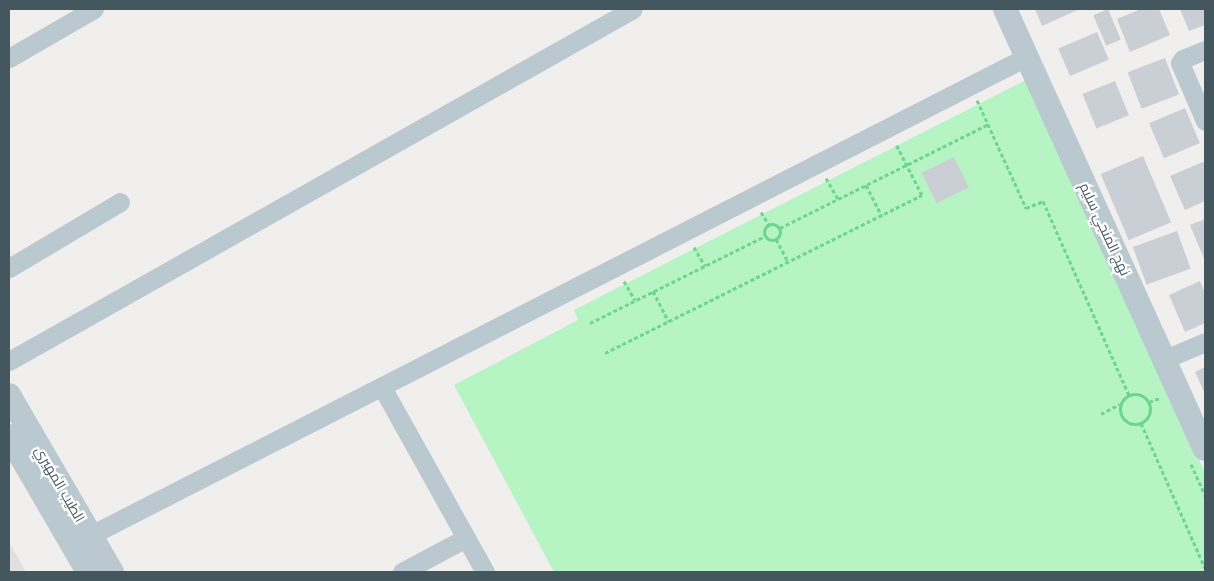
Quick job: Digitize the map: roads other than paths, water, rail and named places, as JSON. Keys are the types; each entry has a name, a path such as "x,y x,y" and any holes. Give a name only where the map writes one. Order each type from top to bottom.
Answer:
{"street":[{"path":"9,58 94,9"},
{"path":"9,362 633,9"},
{"name":"نهج المنجي سليم","path":"1005,9 1205,449"},
{"path":"1205,50 1183,59 1180,63 1205,121"},
{"path":"81,540 382,388 1026,57"},
{"path":"9,268 120,202"},
{"path":"1165,359 1205,342"},
{"path":"382,388 485,572"},
{"name":"الطيب المهيري","path":"9,395 81,540 112,572"},
{"path":"9,436 81,540 88,572"},
{"path":"402,572 466,538"}]}
